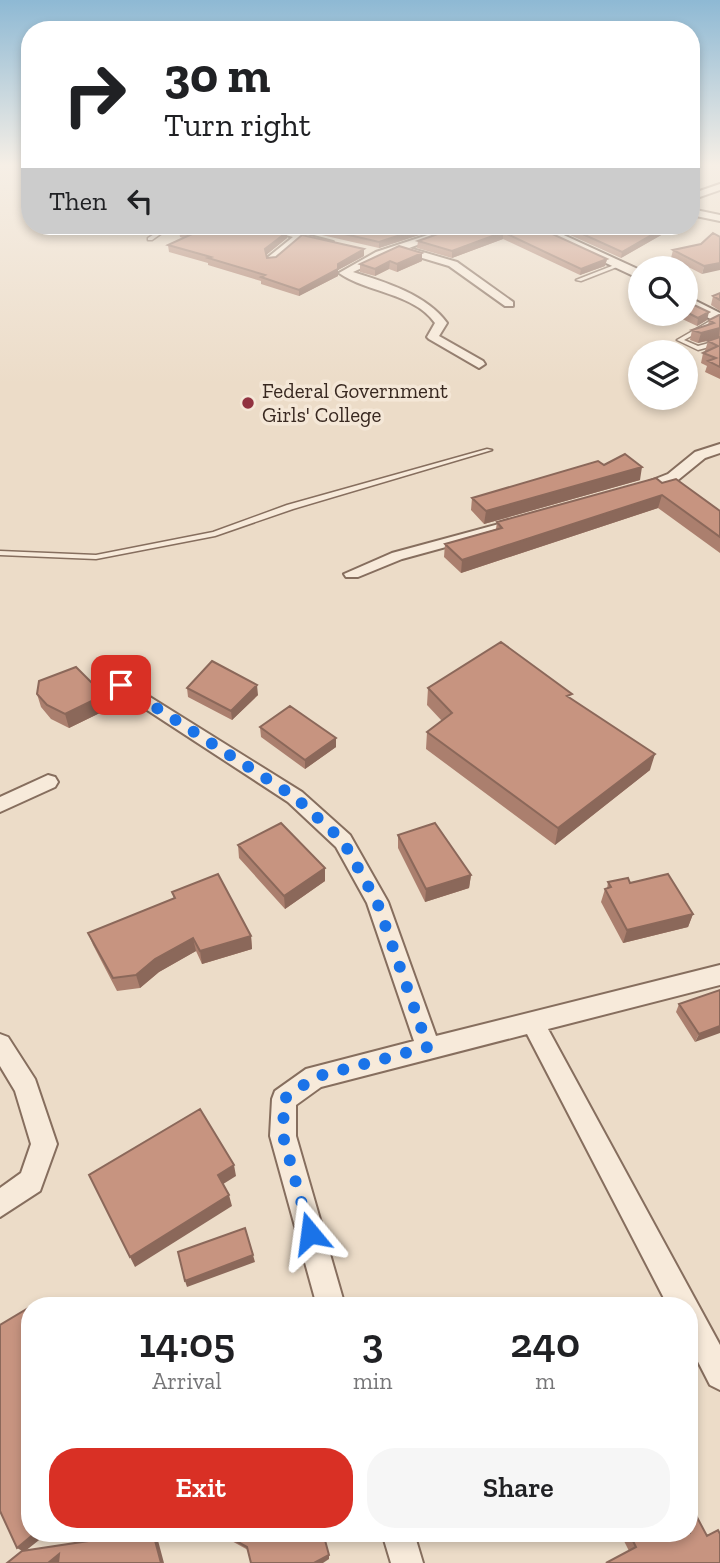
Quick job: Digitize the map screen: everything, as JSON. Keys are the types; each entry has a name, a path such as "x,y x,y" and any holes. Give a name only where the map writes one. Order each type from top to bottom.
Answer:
{"street":[{"path":"271,260 304,239"},
{"path":"323,239 345,246"},
{"path":"425,239 374,253 344,273 425,306 439,316 441,323 433,337 479,365"},
{"path":"562,239 628,269"},
{"path":"400,247 453,264 509,304"},
{"path":"698,306 720,318"},
{"path":"622,493 673,477 701,455 720,449"},
{"path":"352,574 397,556 540,516"},
{"path":"121,685 295,797 343,841 377,902 428,1047"},
{"path":"0,805 48,782"},
{"path":"328,1297 283,1136 284,1099 315,1077 720,975"},
{"path":"533,1023 678,1297"},
{"path":"0,1045 26,1087 44,1144 31,1182 0,1204"},
{"path":"698,1332 720,1375"},
{"path":"401,1542 407,1563"}],"lane":[{"path":"579,280 619,265"},
{"path":"720,318 680,340 698,348 720,341"},
{"path":"698,330 720,341"},
{"path":"0,553 96,557 215,534 290,507 489,450"}],"building":[{"path":"181,239 278,239 265,249 267,258 276,257 297,239 319,239 364,249 338,264 338,269 299,290 261,277 265,275 168,245"},
{"path":"366,239 388,239 379,242"},
{"path":"424,239 484,239 452,251 418,241"},
{"path":"518,239 563,239 607,259 581,269"},
{"path":"593,239 645,239 622,252"},
{"path":"707,239 720,239 720,263 704,266 698,263 698,256 685,256 673,250 701,244"},
{"path":"399,246 422,253 397,264 390,261 375,269 360,264"},
{"path":"698,307 709,312 698,318"},
{"path":"720,315 720,328 701,333 692,330 714,323 709,320"},
{"path":"720,337 720,367 708,361 716,358 703,353 718,346 708,341"},
{"path":"625,454 642,467 486,511 472,498 598,461 604,465"},
{"path":"656,478 662,483 676,479 720,511 720,537 662,495 462,560 445,544 502,528 497,522"},
{"path":"501,642 572,694 567,696 655,754 558,828 427,732 452,713 428,688"},
{"path":"212,661 257,685 231,711 187,688"},
{"path":"76,667 104,695 65,714 47,705 37,694 39,681"},
{"path":"290,706 336,738 305,760 260,727"},
{"path":"281,823 325,868 284,896 238,845"},
{"path":"435,823 471,875 426,889 398,835"},
{"path":"218,874 251,936 200,951 193,938 155,959 136,975 113,978 88,933 175,898 172,892"},
{"path":"668,874 693,914 627,930 605,889 611,887 608,882 628,878 630,883"},
{"path":"720,990 720,1026 699,1034 679,1004"},
{"path":"200,1109 234,1165 218,1175 229,1195 130,1257 89,1175"},
{"path":"245,1228 253,1255 185,1281 178,1252"},
{"path":"21,1312 21,1542 24,1542 17,1548 0,1511 0,1325"},
{"path":"698,1519 707,1536 718,1530 720,1563 606,1563 636,1547 634,1542 698,1542"},
{"path":"81,1542 155,1542 161,1563 58,1563 59,1554 48,1563 7,1563 22,1551"},
{"path":"238,1542 325,1542 329,1555 314,1563 251,1563 247,1547"}],"place":[{"name":"Federal Government Girls' College","path":"248,403"}],"route":[{"path":"121,685 295,797 343,841 377,902 428,1047 315,1077 284,1099 283,1136 310,1233"}]}
